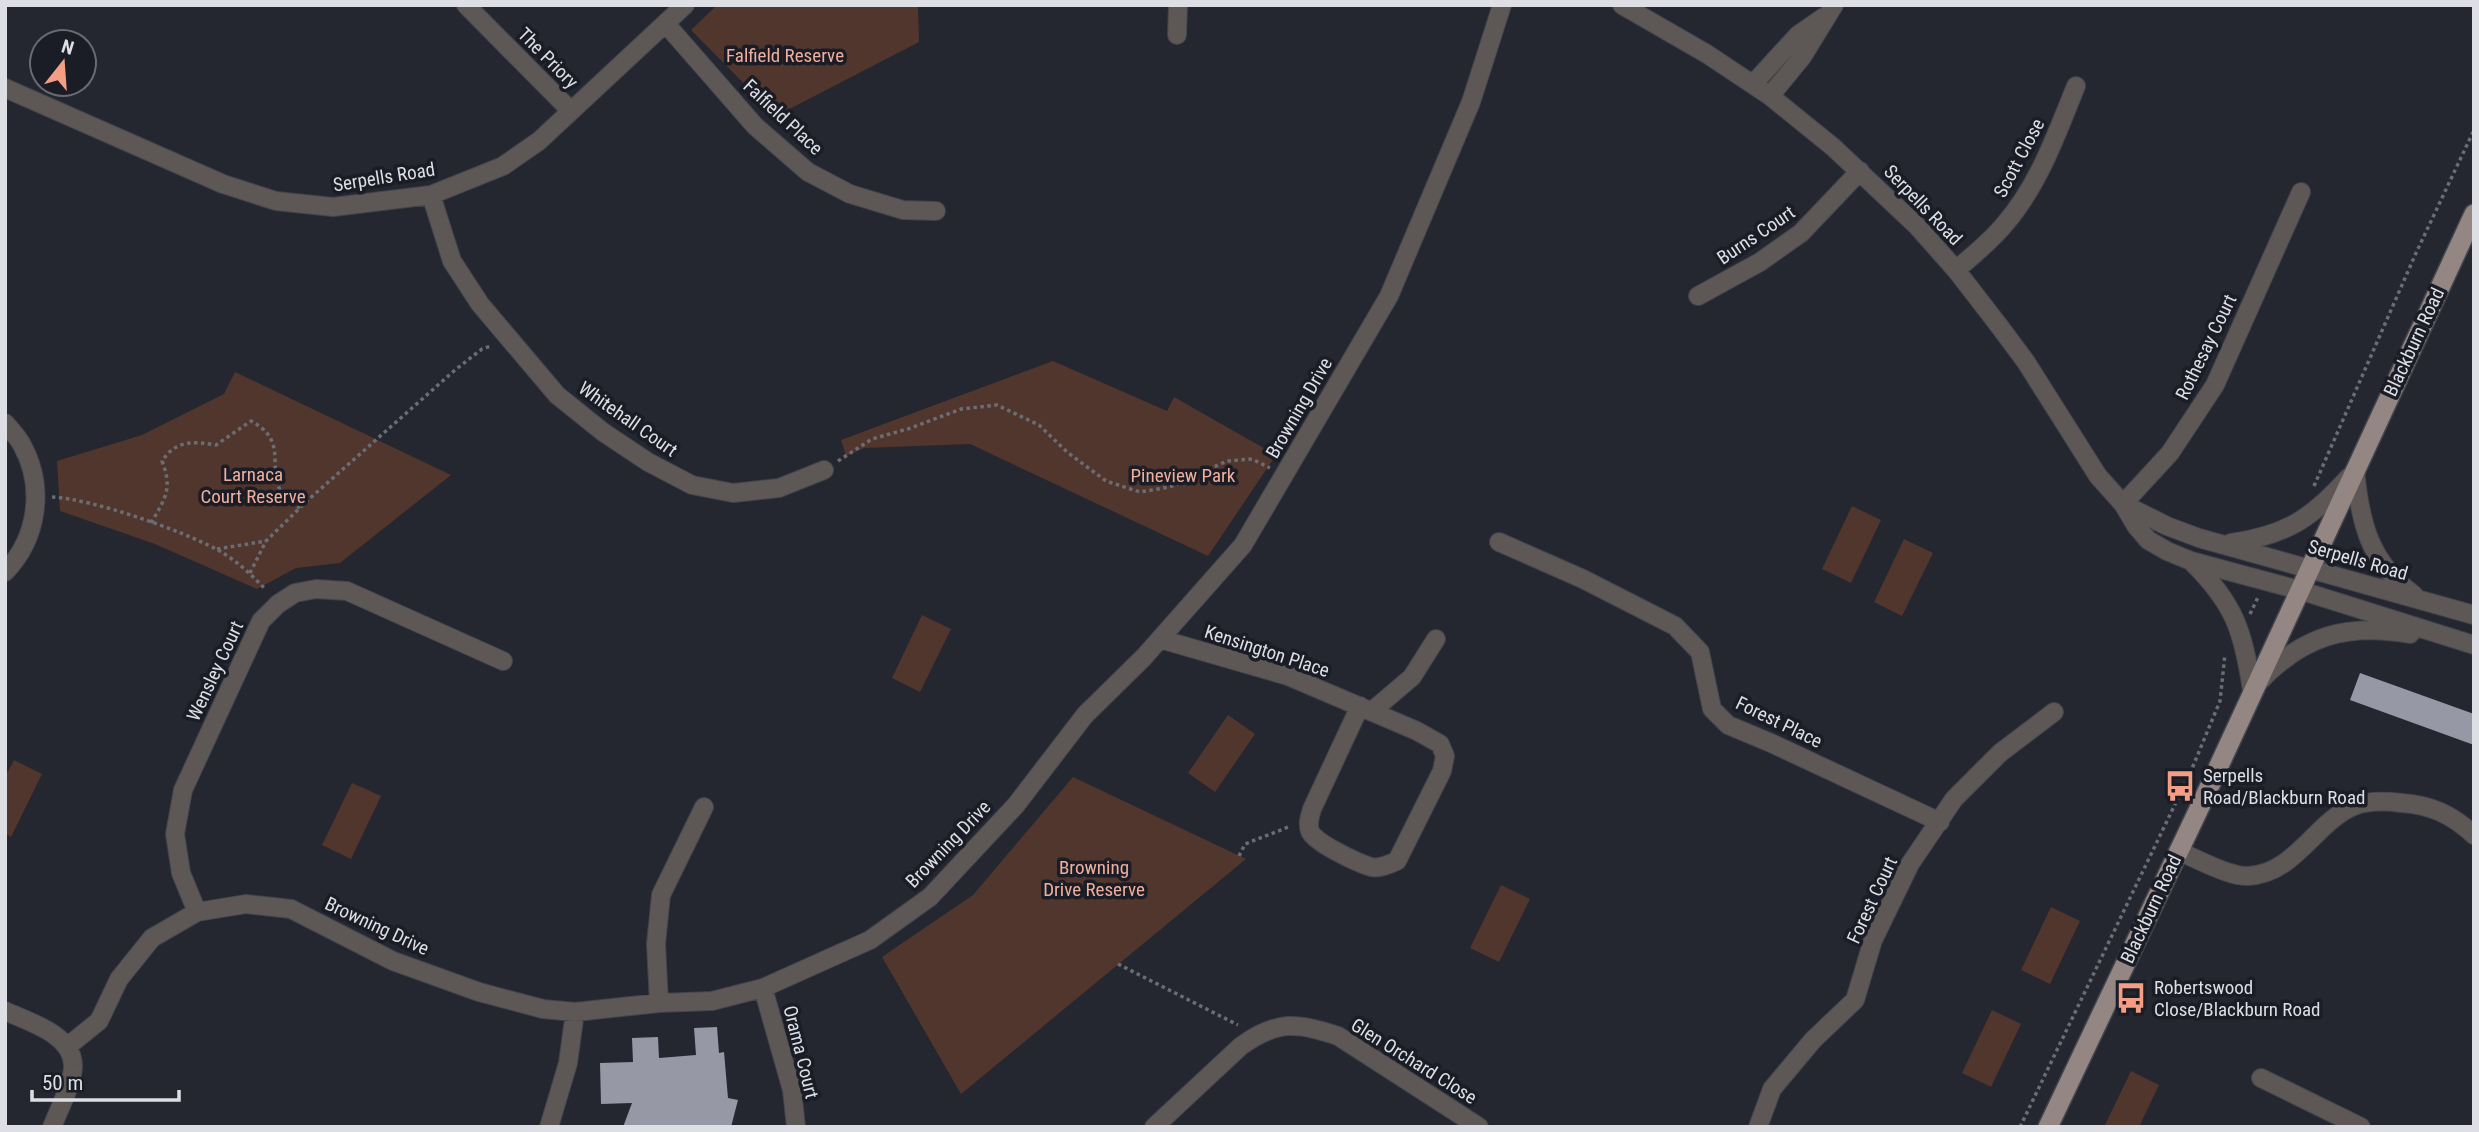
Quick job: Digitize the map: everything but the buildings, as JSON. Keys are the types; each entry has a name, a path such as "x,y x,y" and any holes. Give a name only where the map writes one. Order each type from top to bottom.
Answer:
{"main road":[{"name":"Blackburn Road","path":"2048,1127 2474,214"}],"street":[{"name":"The Priory","path":"466,5 570,110"},
{"name":"Serpells Road","path":"5,88 223,184 276,201 333,207 431,195 503,166 539,141 685,5"},
{"path":"1177,35 1178,5"},
{"name":"Browning Drive","path":"68,1046 99,1021 119,979 152,938 197,912 246,905 291,909 393,961 479,992 543,1009 575,1012 659,1003 712,1001 763,988 870,940 930,897 1016,805 1085,715 1160,639 1244,545 1389,296 1471,102 1502,5"},
{"name":"Serpells Road","path":"1622,6 1707,54 1770,96 1860,172 1917,226 1956,270 2026,362 2098,476 2123,504 2148,540 2191,561 2299,590 2474,646"},
{"path":"1753,84 1798,35 1830,10"},
{"path":"1770,96 1802,57 1830,10"},
{"name":"Falfield Place","path":"666,24 755,125 808,172 863,198 903,210 936,211"},
{"name":"Scott Close","path":"1956,270 1995,235 2025,197 2049,152 2077,86"},
{"name":"Burns Court","path":"1698,296 1760,262 1791,240 1823,212 1860,172"},
{"name":"Rothesay Court","path":"2123,504 2170,453 2215,385 2301,192"},
{"name":"Whitehall Court","path":"431,195 452,261 480,304 557,395 594,425 648,462 692,485 733,493 779,488 824,470"},
{"path":"5,424 22,445 33,477 36,497 35,518 28,538 19,557 5,572"},
{"name":"Serpells Road","path":"2355,470 2360,507 2371,546 2394,579 2422,601"},
{"name":"Blackburn Road","path":"2224,544 2269,536 2296,524 2326,501 2355,470"},
{"name":"Serpells Road","path":"2123,504 2183,533 2474,615"},
{"name":"Forest Place","path":"1499,542 1583,579 1675,626 1700,652 1712,709 1728,725 1940,822"},
{"name":"Serpells Road","path":"2191,561 2218,590 2239,628 2252,690"},
{"name":"Wensley Court","path":"197,912 181,873 175,834 183,790 261,621 278,604 295,593 316,589 347,591 503,661"},
{"name":"Blackburn Road","path":"2252,690 2291,655 2320,638 2340,632 2353,629 2386,630 2455,641"},
{"name":"Kensington Place","path":"1160,639 1288,676 1366,708 1440,744 1445,755 1442,771 1397,861 1384,867 1372,867 1316,841 1310,832 1309,819"},
{"path":"1309,819 1366,708 1412,677 1436,639"},
{"name":"Forest Court","path":"1758,1127 1772,1090 1813,1040 1855,1000 1873,940 1910,864 1954,799 2000,753 2054,712"},
{"path":"2178,851 2237,874 2253,876 2286,861 2345,811 2359,805 2380,802 2411,803 2434,808 2452,817 2474,835"},
{"path":"659,1003 656,944 661,895 704,807"},
{"name":"Orama Court","path":"763,988 792,1090 796,1127"},
{"path":"5,1010 46,1030 68,1046 74,1066 52,1127"},
{"path":"549,1127 568,1063 575,1012"},
{"name":"Glen Orchard Close","path":"1154,1127 1241,1045 1275,1027 1293,1024 1338,1036 1479,1127"},
{"path":"2261,1078 2361,1127"}],"path":[{"path":"2310,492 2474,130"},
{"path":"250,573 266,541 454,370 482,349 510,341"},
{"path":"824,470 872,439 911,429 961,410 997,405 1039,425 1067,452 1106,481 1140,492 1170,487 1227,460 1252,459 1284,476"},
{"path":"151,523 165,500 168,478 162,461 170,450 194,441 216,445 251,421 264,428 276,452 275,477 283,497 300,508"},
{"path":"36,497 68,498 151,523 217,550 250,573 278,604"},
{"path":"217,550 266,541"},
{"path":"2020,1127 2191,771 2220,701 2225,668"},
{"path":"1239,856 1245,844 1309,819"},
{"path":"1118,964 1257,1035"}],"green space":[{"name":"Falfield Reserve","path":"717,5 918,5 919,42 776,116 691,30"},
{"name":"Pineview Park","path":"1053,361 1167,411 1174,397 1276,455 1208,556 970,444 864,448 846,456 841,440"},
{"name":"Larnaca Court Reserve","path":"235,372 451,475 340,563 296,568 257,589 155,544 60,511 57,461 142,435 224,394"},
{"path":"1852,506 1881,520 1851,583 1822,569"},
{"path":"1904,539 1933,553 1902,616 1874,602"},
{"path":"922,615 951,629 920,692 892,678"},
{"path":"1228,715 1255,734 1215,792 1188,773"},
{"path":"14,760 42,774 11,837 5,833 5,777"},
{"name":"Browning Drive Reserve","path":"1073,777 1246,859 961,1094 882,957 973,895"},
{"path":"352,783 381,796 351,859 322,845"},
{"path":"1501,885 1530,899 1499,962 1470,948"},
{"path":"2051,907 2080,921 2050,984 2021,970"},
{"path":"1992,1010 2021,1024 1991,1087 1962,1073"},
{"path":"2131,1071 2159,1085 2139,1127 2104,1127"}],"place":[{"name":"Serpells Road/Blackburn Road","path":"2180,786"},
{"name":"Robertswood Close/Blackburn Road","path":"2131,998"}]}
